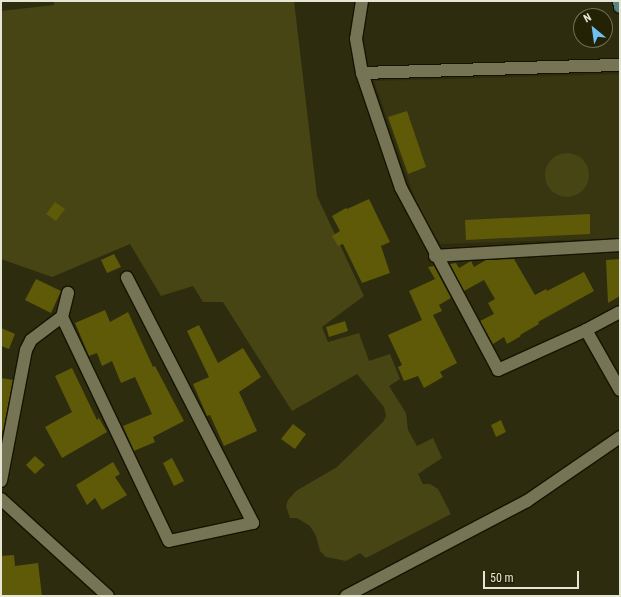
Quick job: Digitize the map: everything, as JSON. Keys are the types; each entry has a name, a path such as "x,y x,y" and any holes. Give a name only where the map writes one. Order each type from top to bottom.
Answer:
{"street":[{"path":"362,1 356,39 362,73 401,188 435,256 498,370 586,330 620,312"},
{"path":"619,1 620,8"},
{"path":"362,73 620,66"},
{"path":"435,256 620,245"},
{"path":"62,317 169,541 253,523 126,278"},
{"path":"1,481 26,350 31,340 62,317 68,293"},
{"path":"586,330 620,390"},
{"path":"346,596 527,501 620,437"},
{"path":"1,499 108,596"}],"shaded area":[{"path":"54,1 294,1 317,196 364,296 322,327 328,342 359,333 369,361 390,354 400,379 389,386 406,413 408,430 417,446 433,438 442,458 418,474 423,484 430,484 438,489 451,514 366,558 360,553 346,561 326,557 320,551 316,536 310,526 297,518 290,518 286,506 288,500 296,491 337,467 383,422 386,416 384,407 357,374 292,411 223,302 203,302 193,286 161,296 130,244 52,277 1,259 1,11 54,5"},
{"path":"620,74 620,238 440,244 417,205 374,81"},
{"path":"567,153 579,157 585,163 589,175 585,187 579,193 567,197 555,193 549,187 545,175 549,163 555,157"}],"building":[{"path":"407,111 426,167 408,174 388,117"},
{"path":"369,199 390,242 381,246 390,273 362,283 343,244 338,246 332,236 340,231 332,216 346,208 347,209"},
{"path":"55,202 65,209 56,221 46,214"},
{"path":"590,214 590,234 466,240 465,220"},
{"path":"114,254 121,267 107,273 101,260"},
{"path":"514,259 535,295 546,289 547,291 584,272 594,291 538,322 539,324 507,344 504,337 493,344 480,321 494,314 488,303 495,299 484,280 464,291 450,264 456,263 459,268 471,261 474,267 486,260"},
{"path":"620,259 620,296 608,303 606,260"},
{"path":"434,266 451,298 439,305 442,311 433,315 457,363 440,372 443,377 424,388 418,376 404,381 398,367 402,365 388,335 422,320 409,291 435,279 428,267"},
{"path":"36,279 61,291 51,313 25,300"},
{"path":"105,310 110,322 128,312 153,367 155,366 184,421 153,437 155,442 134,451 123,426 152,414 135,377 121,383 112,361 102,366 97,353 89,356 75,323"},
{"path":"345,321 348,331 329,337 326,327"},
{"path":"199,325 218,363 243,348 261,377 239,392 257,431 224,446 210,415 207,416 193,384 209,377 187,331"},
{"path":"1,328 15,334 9,349 1,346"},
{"path":"72,368 97,420 99,418 107,432 62,458 45,427 72,412 55,376"},
{"path":"1,378 13,380 3,431 1,430"},
{"path":"501,420 506,432 496,437 491,425"},
{"path":"293,424 306,434 295,449 281,439"},
{"path":"35,456 45,465 35,474 26,465"},
{"path":"172,458 184,481 174,486 163,463"},
{"path":"113,462 120,474 115,477 127,495 102,510 95,498 87,505 76,485"},
{"path":"14,555 15,566 38,563 42,596 1,596 1,556"}]}
